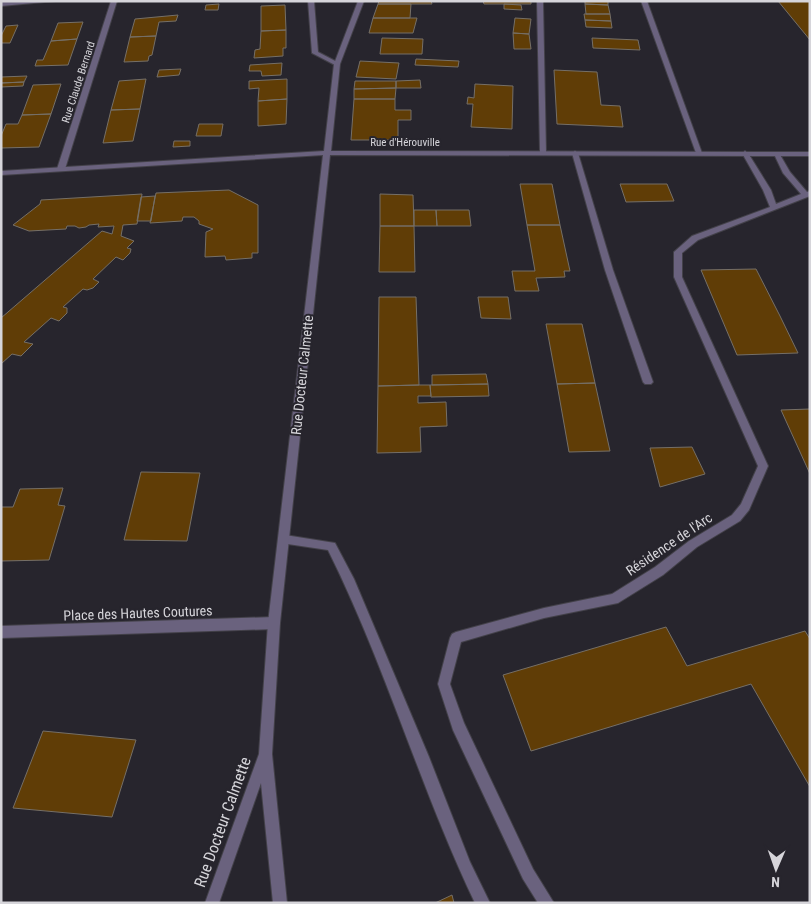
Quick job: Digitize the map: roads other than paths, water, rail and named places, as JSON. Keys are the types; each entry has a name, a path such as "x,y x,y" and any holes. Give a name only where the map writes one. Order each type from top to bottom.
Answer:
{"street":[{"path":"1,4 53,1"},
{"name":"Rue Claude Bernard","path":"61,170 114,1"},
{"path":"311,1 315,53 337,64"},
{"name":"Rue Docteur Calmette","path":"280,903 265,754 274,623 285,540 337,64 361,1"},
{"path":"540,1 543,153"},
{"path":"644,1 699,153"},
{"name":"Rue d'Hérouville","path":"1,173 326,153 810,154"},
{"path":"575,153 608,270 648,382"},
{"path":"745,154 767,190 774,208 808,193 787,173 777,154"},
{"name":"Résidence de l'Arc","path":"547,903 528,874 456,716 444,684 456,638 544,613 614,599 660,571 693,544 736,518 746,507 763,466 678,277 678,252 695,238 774,208"},
{"path":"285,540 331,546 348,579 465,866 484,903"},
{"name":"Place des Hautes Coutures","path":"2,633 274,623"},
{"name":"Rue Docteur Calmette","path":"212,903 265,754"}]}
